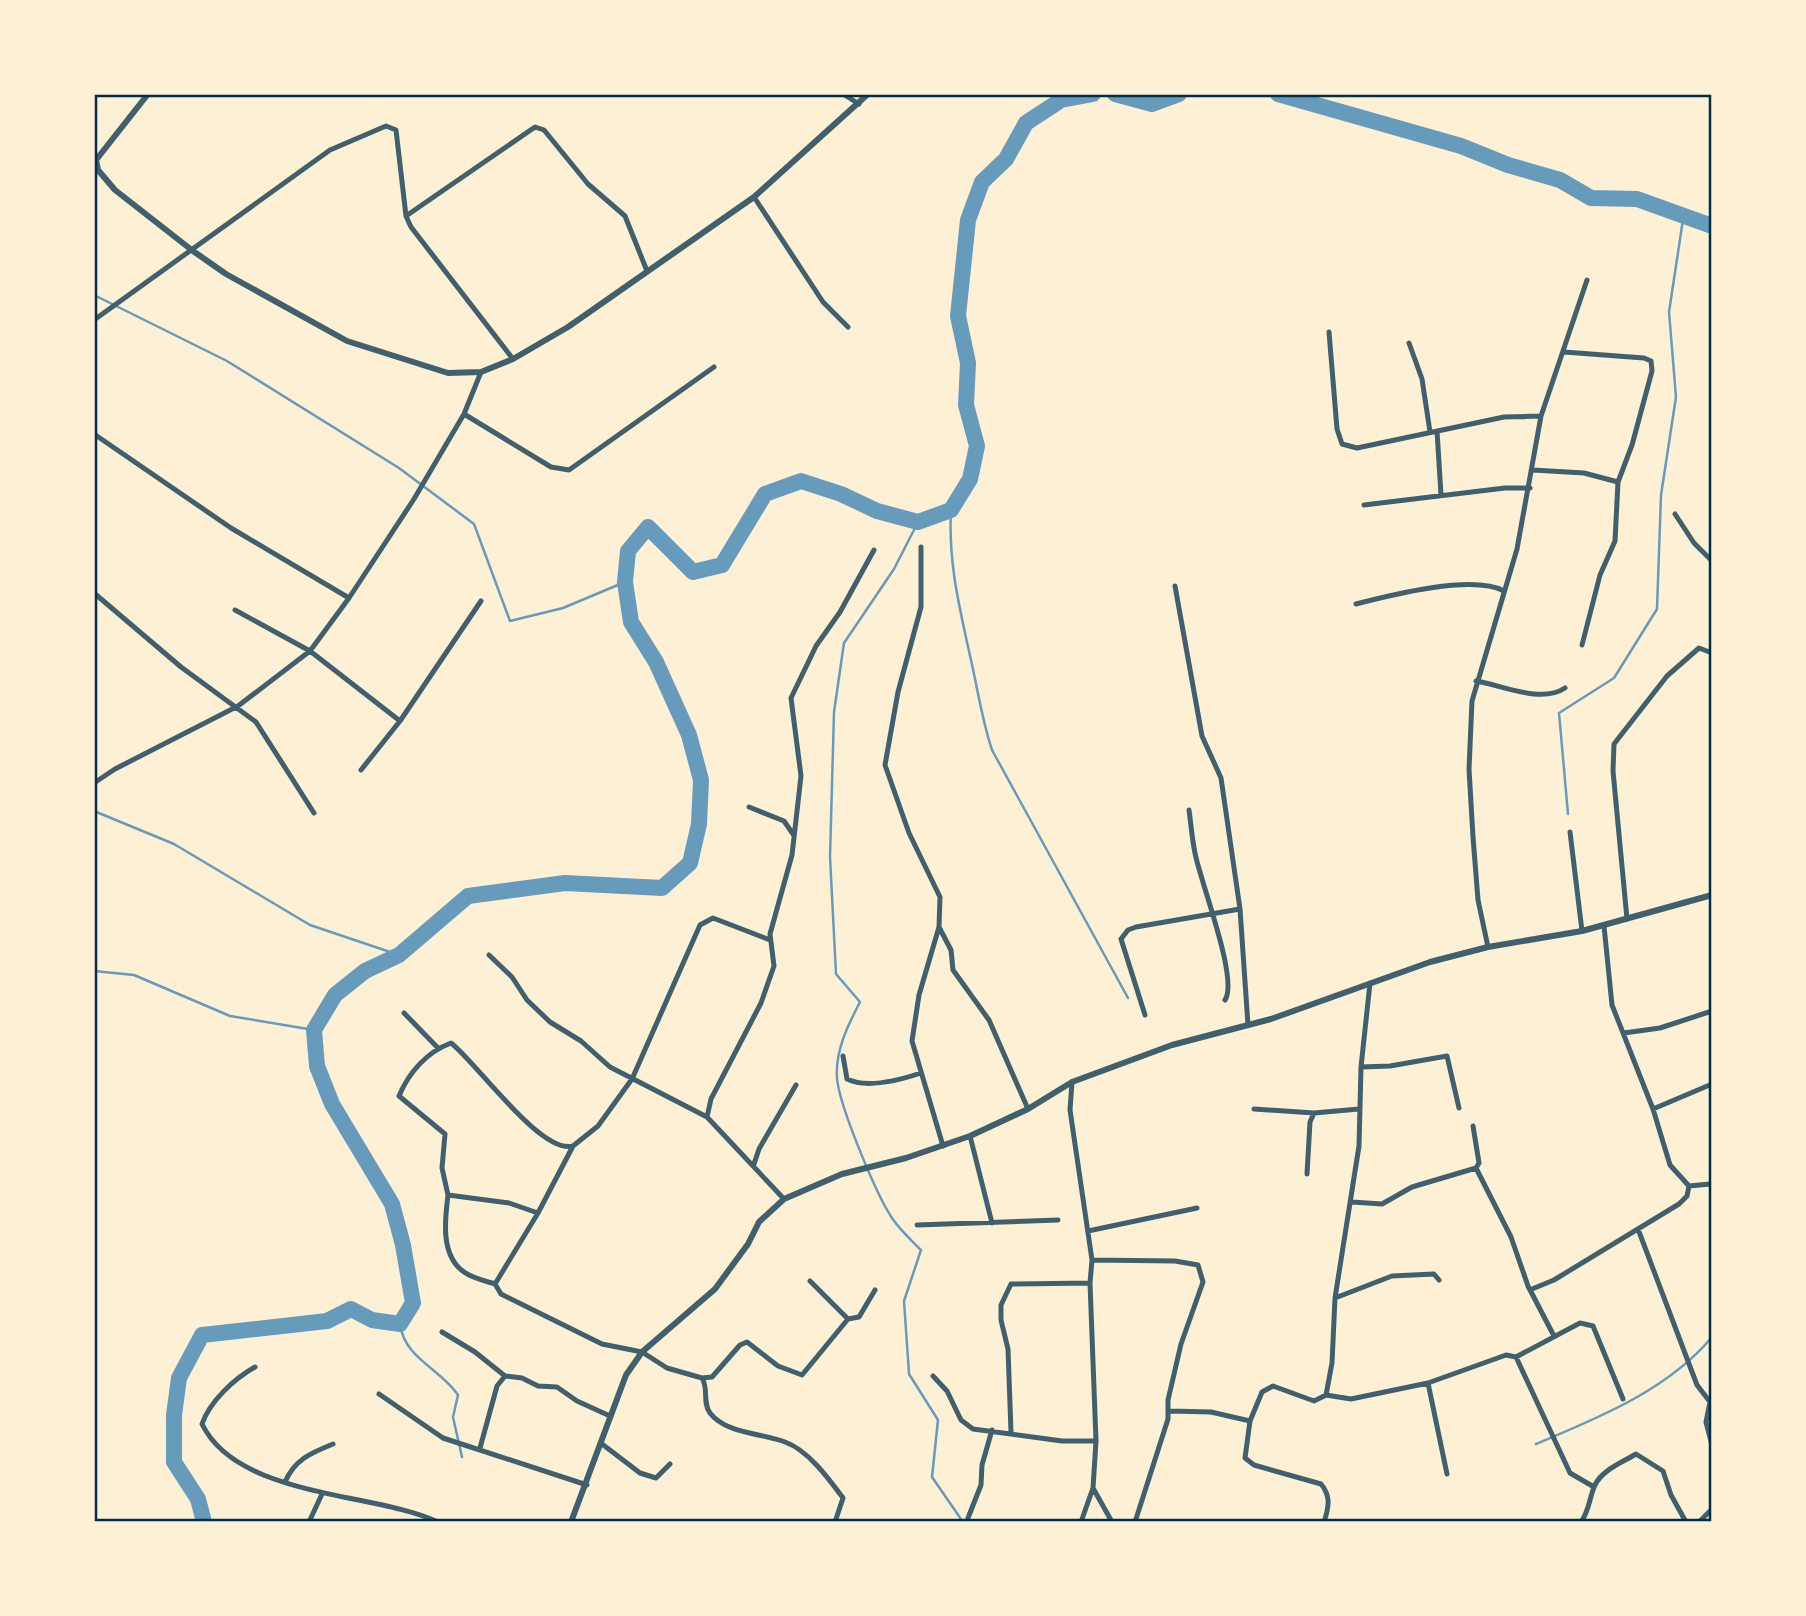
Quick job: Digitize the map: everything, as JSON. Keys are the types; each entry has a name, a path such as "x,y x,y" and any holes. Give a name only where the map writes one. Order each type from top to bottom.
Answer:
{"street":[{"path":"148,94 96,160 96,170 115,190 226,274 347,341 448,373 481,372 513,359 613,297 754,197 868,94"},
{"path":"843,94 859,104"},
{"path":"94,320 330,150 386,126 396,130 406,216 513,359"},
{"path":"406,216 536,127 544,130 588,184 625,216 647,271"},
{"path":"754,197 823,302 848,327"},
{"path":"1488,947 1478,900 1469,769 1469,720 1476,681 1504,591 1530,488 1541,416 1587,280"},
{"path":"1329,332 1337,429 1342,444 1357,448 1504,417 1541,416"},
{"path":"1409,343 1422,379 1430,432"},
{"path":"1564,352 1605,353 1651,361 1652,371 1640,418 1618,482 1617,531 1590,607 1582,645"},
{"path":"464,414 551,467 569,470 713,367"},
{"path":"94,783 115,769 237,706 310,651 349,598 414,499 464,414 481,372"},
{"path":"1437,431 1441,495"},
{"path":"94,434 231,528 349,598"},
{"path":"1532,470 1584,473 1618,482"},
{"path":"1364,505 1441,495 1530,488"},
{"path":"1675,513 1694,543 1712,561"},
{"path":"921,547 921,607 898,692 885,765 909,833 940,897 939,927 912,1030 914,1053 943,1146"},
{"path":"707,1117 711,1099 761,1003 774,966 770,940 794,841 801,776 791,698 816,646 840,612 874,550"},
{"path":"1356,604 1415,589 1485,584 1504,591"},
{"path":"1175,586 1202,736 1221,778 1240,909 1248,1025"},
{"path":"94,593 181,667 256,722 314,813"},
{"path":"361,769 400,721 481,601"},
{"path":"236,610 310,651 400,721"},
{"path":"1627,920 1613,771 1614,744 1667,676 1699,648 1712,653"},
{"path":"1476,681 1536,694 1556,694 1565,688"},
{"path":"749,807 783,821 792,831 794,841"},
{"path":"1189,810 1195,856 1213,912 1227,980 1229,995 1225,1000"},
{"path":"1570,832 1583,931"},
{"path":"571,1521 587,1485 626,1375 642,1352 715,1289 748,1244 759,1222 784,1199 842,1174 970,1136 1028,1109 1072,1082 1172,1045 1248,1025 1488,947 1583,931 1712,895"},
{"path":"1145,1014 1121,939 1125,933 1136,927 1240,909"},
{"path":"770,940 713,918 700,925 632,1079 598,1126 573,1146 567,1148 556,1144 510,1107 465,1053 452,1043 438,1048 406,1079 399,1096 445,1134 442,1168 448,1195 444,1225 448,1248 456,1265 465,1273 495,1284 501,1294 590,1338 642,1352 667,1368 702,1378 712,1377 740,1345 747,1342 778,1366 802,1375 848,1319 859,1317 875,1290"},
{"path":"1604,926 1612,1006 1653,1109 1670,1165 1689,1186"},
{"path":"939,927 951,950 953,970 989,1020 1028,1109"},
{"path":"489,955 550,1022 580,1041 610,1067 707,1117 784,1199"},
{"path":"1326,1395 1332,1363 1335,1297 1359,1146 1361,1067 1370,984"},
{"path":"1625,1033 1660,1028 1712,1011"},
{"path":"404,1013 438,1048"},
{"path":"844,1056 847,1079 855,1083 901,1080 921,1073"},
{"path":"1361,1067 1390,1066 1447,1056 1459,1108"},
{"path":"1072,1082 1070,1110 1092,1260 1090,1283 1096,1441 1093,1488 1081,1521"},
{"path":"1653,1109 1712,1084"},
{"path":"754,1164 796,1085"},
{"path":"1254,1109 1314,1114 1359,1109"},
{"path":"1307,1174 1310,1122 1314,1114"},
{"path":"1352,1202 1382,1204 1412,1187 1476,1168 1479,1163 1473,1126"},
{"path":"970,1136 992,1223"},
{"path":"495,1284 538,1213 573,1146"},
{"path":"1476,1168 1505,1226 1553,1336"},
{"path":"1689,1186 1711,1185"},
{"path":"1532,1289 1554,1280 1679,1204 1686,1196 1689,1186"},
{"path":"448,1195 509,1203 538,1213"},
{"path":"1088,1231 1197,1208"},
{"path":"917,1225 1058,1220"},
{"path":"1638,1229 1698,1385 1710,1402 1706,1422 1712,1445"},
{"path":"1092,1260 1175,1261 1198,1265 1203,1282 1181,1344 1168,1400 1170,1411 1135,1521"},
{"path":"1335,1297 1392,1276 1434,1273 1439,1280"},
{"path":"810,1281 848,1319"},
{"path":"1011,1432 1008,1349 1001,1320 1001,1305 1011,1284 1090,1283"},
{"path":"1324,1521 1329,1508 1328,1492 1321,1484 1254,1465 1245,1458 1250,1421 1262,1392 1273,1386 1314,1401 1326,1395 1350,1399 1428,1383 1498,1357 1516,1357 1580,1323 1593,1326 1623,1399"},
{"path":"442,1332 475,1352 505,1377 523,1378 538,1386 557,1387 577,1401 610,1416"},
{"path":"1516,1357 1570,1474 1594,1487"},
{"path":"255,1367 239,1376 206,1414 202,1424 206,1433 230,1454 252,1469 322,1494 438,1521"},
{"path":"933,1376 947,1391 961,1420 974,1429 1062,1441 1096,1441"},
{"path":"480,1448 497,1387 505,1377"},
{"path":"702,1378 706,1384 705,1401 715,1417 735,1429 788,1442 819,1468 843,1497 835,1521"},
{"path":"1428,1383 1447,1474"},
{"path":"379,1394 443,1438 587,1485"},
{"path":"1170,1411 1211,1412 1250,1421"},
{"path":"968,1518 981,1485 982,1465 992,1430"},
{"path":"285,1482 291,1468 306,1455 333,1444"},
{"path":"602,1444 640,1472 656,1478 670,1464"},
{"path":"1581,1521 1589,1510 1594,1487 1611,1469 1636,1454 1663,1471 1671,1495 1686,1521"},
{"path":"1093,1488 1112,1521"},
{"path":"309,1521 322,1494"},
{"path":"1699,1521 1712,1509"},
{"path":"408,1521 412,1513"}],"waterway":[{"path":"204,1522 198,1499 174,1462 174,1415 179,1378 202,1335 327,1321 351,1309 372,1320 400,1324 413,1303 403,1245 392,1204 332,1104 317,1066 314,1030 335,995 365,971 399,955 468,896 565,883 662,888 690,863 699,824 701,780 689,735 656,662 631,622 625,582 628,551 648,527 693,572 722,565 765,494 801,481 841,494 877,511 918,522 951,510 970,479 977,446 966,405 968,363 958,316 968,220 982,182 1006,159 1026,123 1061,100 1093,94"},
{"path":"1115,94 1152,104 1179,94"},
{"path":"1278,94 1461,146 1508,165 1560,180 1591,198 1637,199 1712,226"},
{"path":"1568,814 1559,713 1614,678 1657,609 1661,495 1676,397 1669,312 1684,213"},
{"path":"94,295 227,361 399,468 474,524 510,621 563,608 625,582"},
{"path":"951,510 951,549 956,586 992,750 1128,998"},
{"path":"918,522 894,569 844,643 834,712 830,857 836,974 860,1002 840,1048 837,1078 851,1128 877,1190 895,1222 921,1250 904,1301 909,1374 938,1420 932,1477 963,1522"},
{"path":"94,811 174,844 310,925 399,955"},
{"path":"94,971 134,975 230,1016 314,1030"},
{"path":"400,1324 408,1346 458,1395 453,1417 462,1457"},
{"path":"1536,1444 1631,1401 1675,1372 1712,1337"}]}
